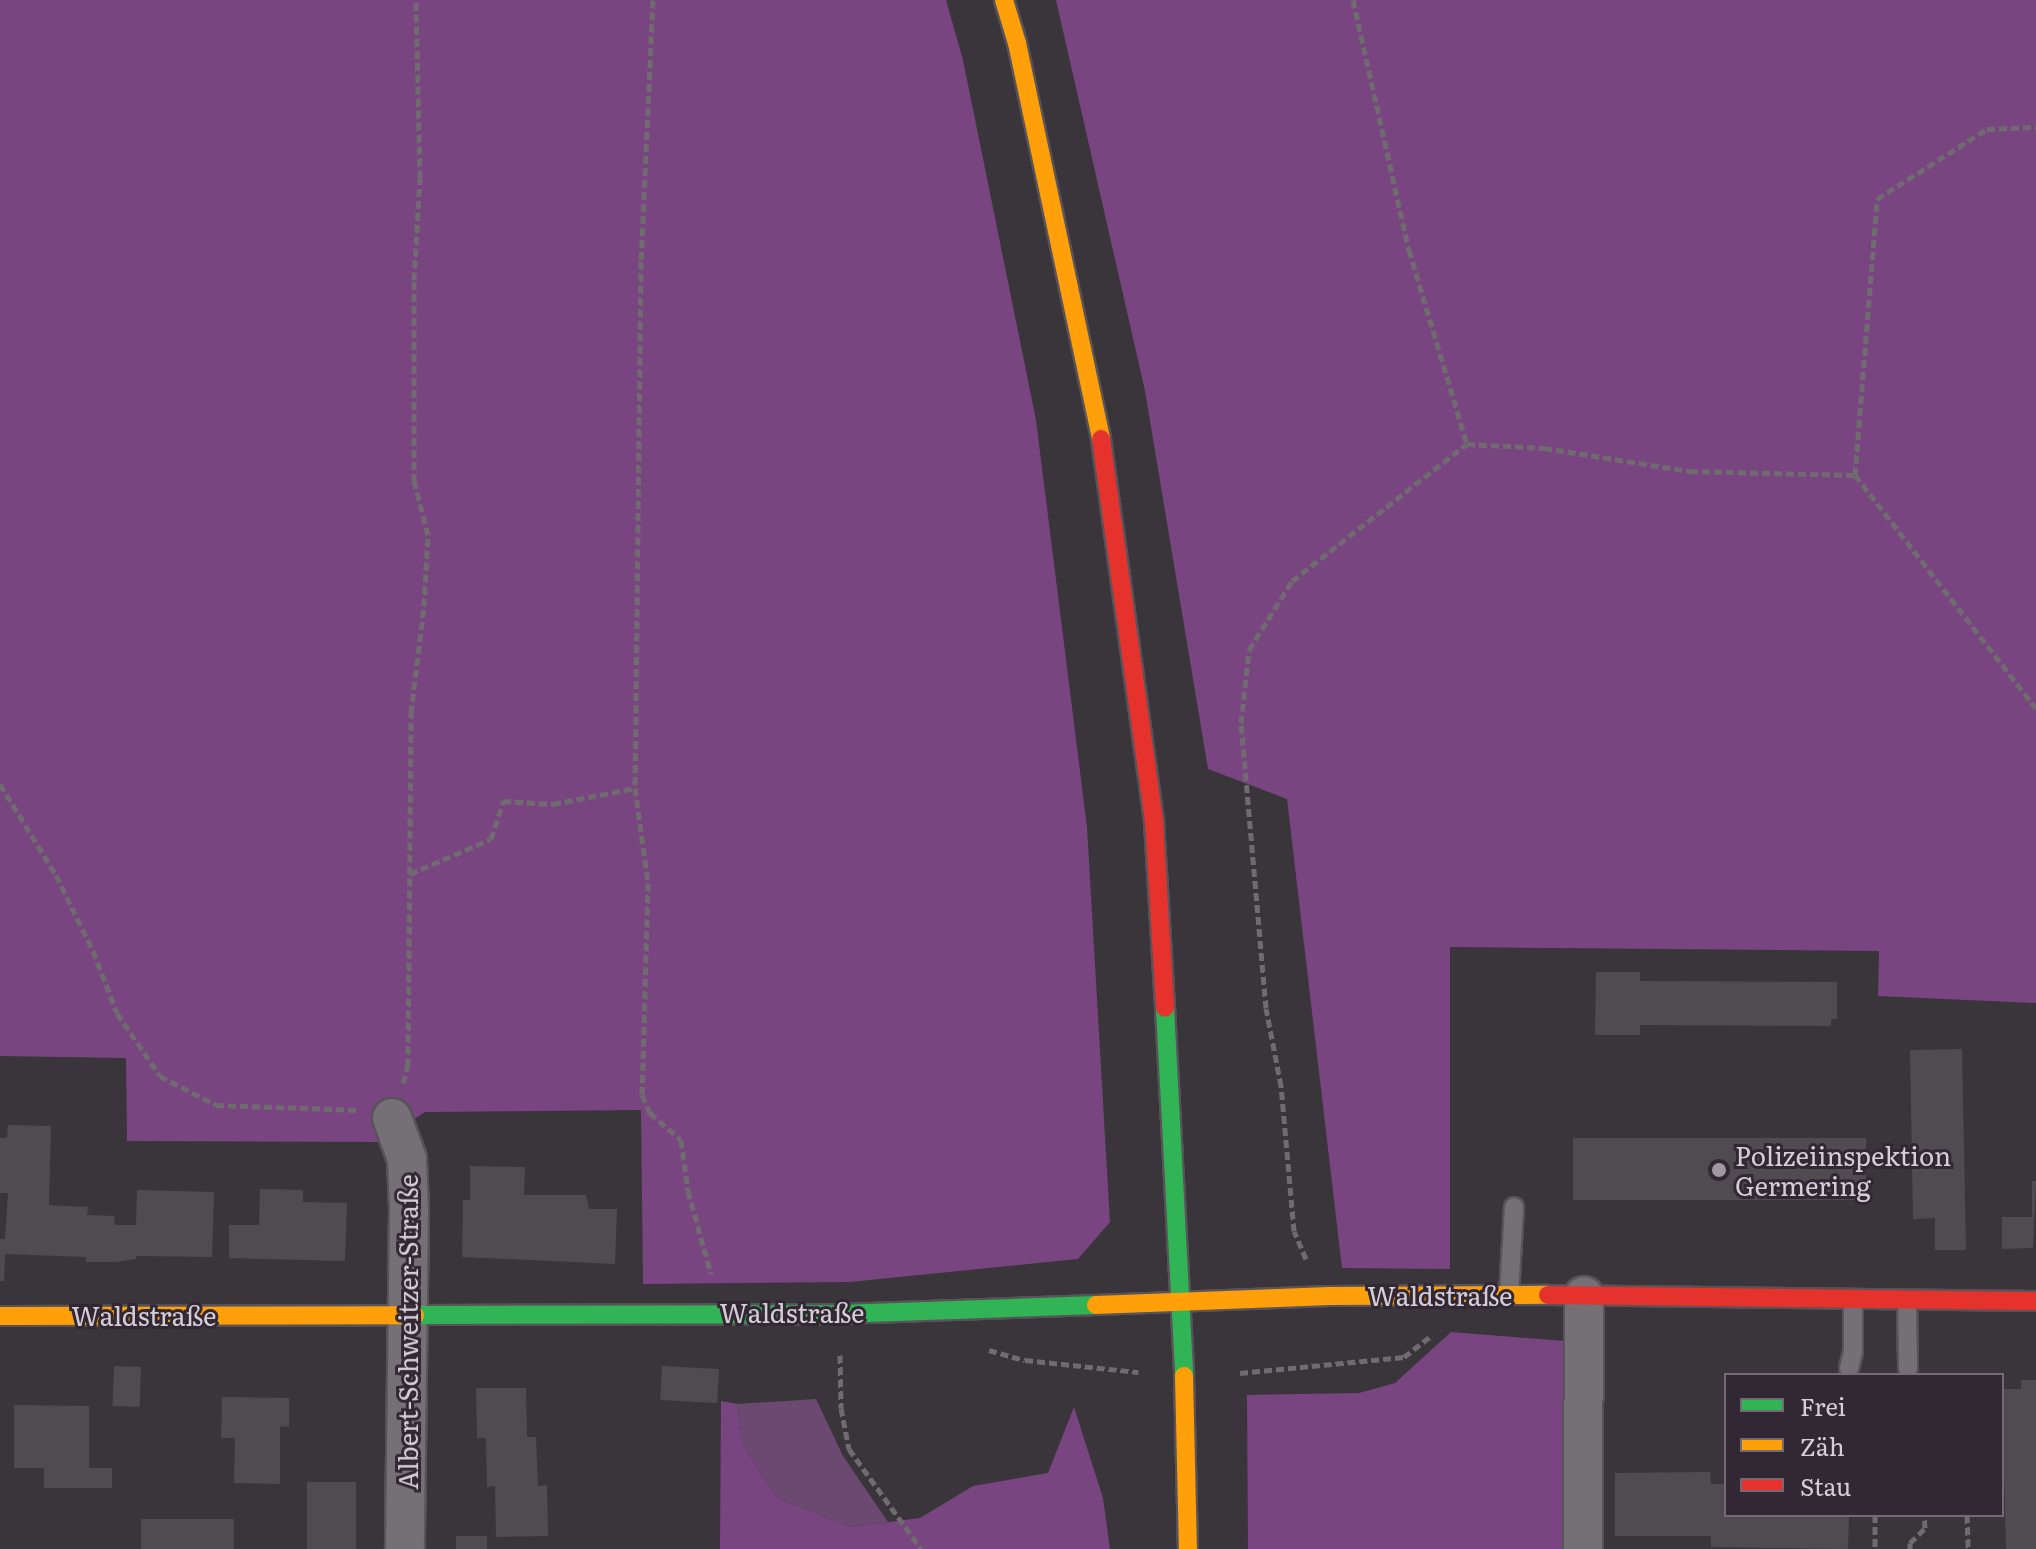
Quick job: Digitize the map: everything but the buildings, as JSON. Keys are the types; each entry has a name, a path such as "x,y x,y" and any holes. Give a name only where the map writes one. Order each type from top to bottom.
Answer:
{"street":[{"path":"1004,0 1017,43 1096,406 1152,807 1183,1302 1188,1549"},
{"name":"Albert-Schweitzer-Straße","path":"392,1118 407,1159 410,1314 405,1549"},
{"name":"Waldstraße","path":"0,1316 840,1314 1509,1294 2036,1301"},
{"path":"1583,1549 1584,1296"}],"lane":[{"path":"1509,1294 1514,1207"},
{"path":"1849,1368 1853,1352 1853,1300"},
{"path":"1907,1301 1908,1368"}],"path":[{"path":"0,784 56,875 93,951 117,1013 160,1076 216,1105 349,1107 392,1118 408,1066 411,713 424,606 428,535 414,481 414,280 420,178 416,0"},
{"path":"653,0 641,261 635,788 648,883 642,1095 650,1113 681,1140 688,1191 722,1312"},
{"path":"1353,0 1409,250 1467,444"},
{"path":"2036,127 1987,129 1877,199 1855,475 2036,708"},
{"path":"1316,1266 1306,1260 1294,1231 1281,1086 1266,1008 1241,723 1249,650 1292,581 1467,444 1544,448 1690,471 1855,475"},
{"path":"410,874 491,839 503,801 553,804 635,788"},
{"path":"840,1314 841,1408 849,1449 921,1549"},
{"path":"986,1349 1025,1360 1138,1372"},
{"path":"1240,1373 1404,1357"},
{"path":"1875,1517 1875,1549"},
{"path":"1910,1549 1910,1543 1925,1528 1924,1517"},
{"path":"1967,1517 1968,1549"}],"shaded area":[{"path":"0,0 946,0 963,60 1036,420 1087,827 1110,1222 1078,1259 850,1282 643,1284 641,1110 425,1112 378,1142 127,1141 126,1058 0,1056"},
{"path":"1056,0 2036,0 2036,1003 1878,996 1879,951 1450,947 1450,1269 1342,1268 1287,799 1208,769 1145,391"},
{"path":"1451,1332 1565,1341 1564,1549 1248,1549 1247,1395 1359,1393 1395,1383"},
{"path":"816,1399 843,1456 888,1522 850,1527 777,1498 743,1445 737,1404"},
{"path":"721,1401 737,1404 743,1445 777,1498 850,1527 920,1518 973,1486 1048,1473 1074,1407 1103,1498 1110,1549 720,1549"}],"traffic: fast":[{"path":"1165,1008 1184,1376"},
{"path":"415,1315 840,1314 1096,1305"}],"traffic: slow":[{"path":"1004,0 1017,43 1101,439"},
{"path":"1096,1305 1330,1296 1548,1295"},
{"path":"0,1316 415,1315"},
{"path":"1184,1376 1188,1549"}],"traffic: jam":[{"path":"1101,439 1154,822 1165,1008"},
{"path":"1548,1295 2036,1301"}],"place":[{"name":"Polizeiinspektion Germering","path":"1719,1170"}]}
